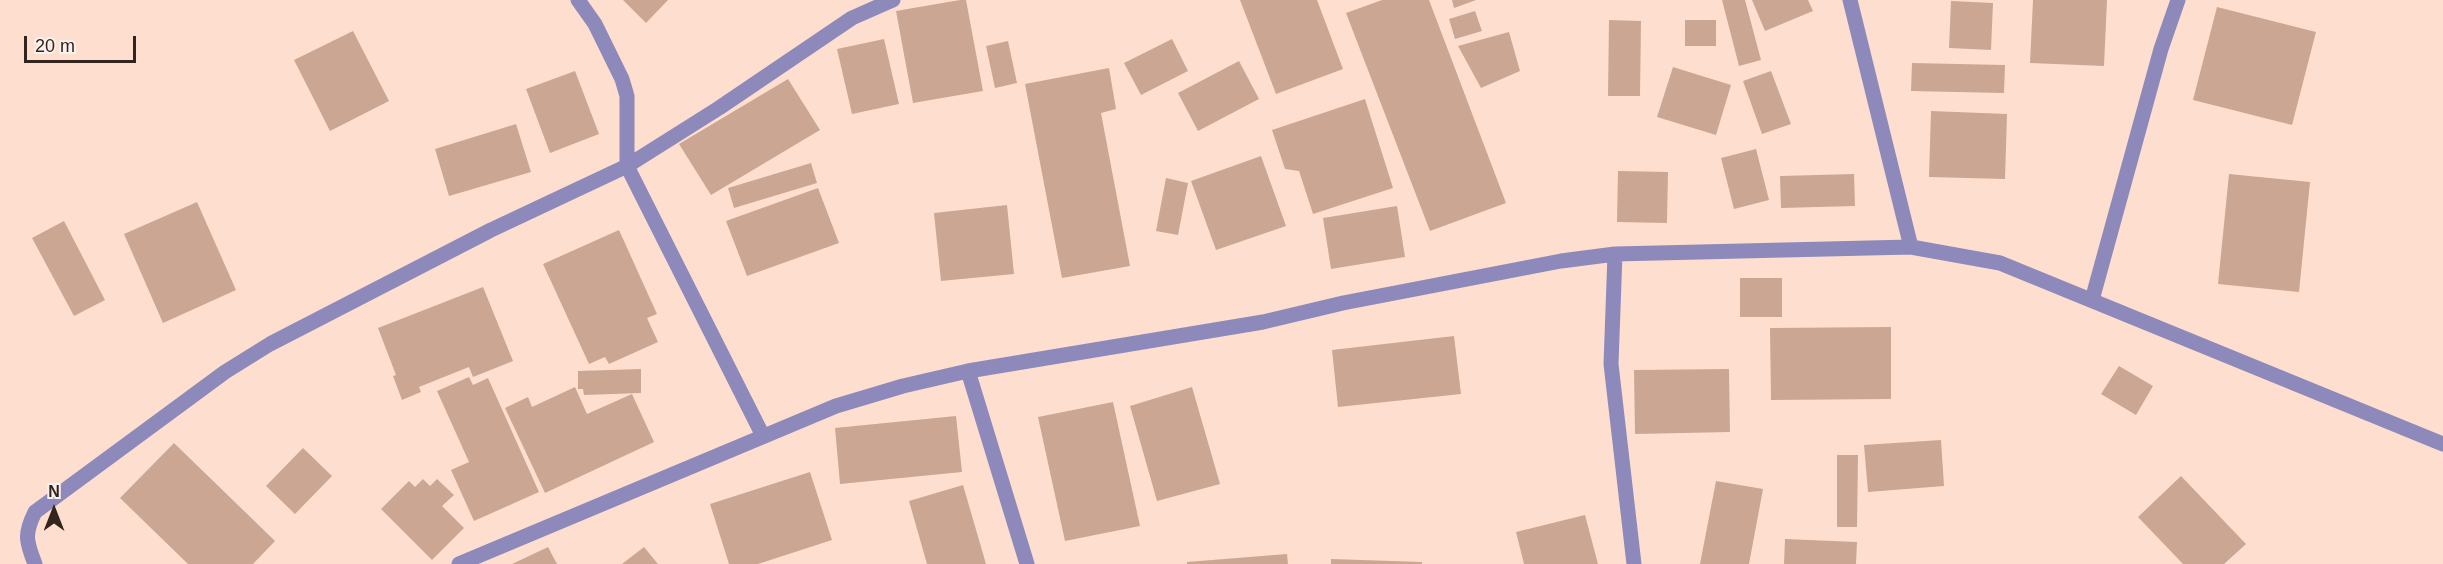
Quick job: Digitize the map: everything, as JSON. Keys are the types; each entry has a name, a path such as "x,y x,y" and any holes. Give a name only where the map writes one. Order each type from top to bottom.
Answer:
{"street":[{"path":"578,0 595,24 622,79 627,96 627,166 763,436"},
{"path":"35,564 27,545 27,529 35,512 225,372 270,344 460,246 627,166 719,108 852,18 893,0"},
{"path":"1850,0 1911,247"},
{"path":"2092,300 2161,50 2178,0"},
{"path":"459,564 836,406 903,386 968,371 1263,322 1343,303 1515,269 1615,254 1911,247 2000,262 2443,444"},
{"path":"1615,254 1611,364 1634,564"},
{"path":"968,371 1027,564"}],"building":[{"path":"623,0 668,0 646,23"},
{"path":"966,0 983,91 913,103 896,11"},
{"path":"1240,0 1317,0 1343,69 1276,94"},
{"path":"1382,0 1429,0 1506,203 1430,231 1346,13"},
{"path":"1452,0 1476,0 1454,8"},
{"path":"1722,0 1745,0 1761,60 1739,66"},
{"path":"1752,0 1808,0 1813,11 1765,31"},
{"path":"2033,0 2107,0 2104,66 2030,63"},
{"path":"1951,1 1993,3 1991,50 1949,48"},
{"path":"2217,7 2316,32 2292,125 2193,100"},
{"path":"1475,11 1482,31 1455,39 1449,19"},
{"path":"1609,20 1641,21 1640,96 1608,96"},
{"path":"1685,20 1716,20 1716,46 1685,46"},
{"path":"353,31 389,101 330,131 294,60"},
{"path":"1509,32 1520,71 1481,88 1458,46"},
{"path":"884,39 899,104 852,114 837,49"},
{"path":"1172,39 1188,71 1141,95 1124,63"},
{"path":"1008,41 1017,83 995,88 986,46"},
{"path":"1239,61 1259,99 1198,131 1178,93"},
{"path":"1912,63 2005,65 2004,93 1911,91"},
{"path":"1673,67 1731,85 1716,135 1657,117"},
{"path":"1109,68 1116,109 1101,113 1130,266 1062,278 1025,84"},
{"path":"575,71 599,134 550,153 526,89"},
{"path":"1771,71 1791,124 1762,134 1743,81"},
{"path":"788,79 820,130 711,195 679,144"},
{"path":"1365,99 1393,188 1313,214 1299,171 1285,169 1272,130"},
{"path":"1931,111 2007,114 2005,179 1929,177"},
{"path":"516,124 531,172 449,196 435,149"},
{"path":"1756,149 1769,200 1734,209 1721,158"},
{"path":"1261,156 1286,226 1216,250 1191,181"},
{"path":"811,163 817,183 734,208 728,188"},
{"path":"1618,171 1668,172 1667,223 1617,222"},
{"path":"1854,174 1855,206 1781,208 1780,176"},
{"path":"2229,174 2310,182 2299,292 2218,284"},
{"path":"1166,178 1188,183 1178,235 1156,231"},
{"path":"818,188 839,243 747,276 726,221"},
{"path":"197,202 236,290 163,323 124,234"},
{"path":"1007,205 1014,274 941,281 934,213"},
{"path":"1397,206 1405,257 1331,269 1323,218"},
{"path":"64,221 105,300 74,316 32,238"},
{"path":"619,230 657,314 647,318 658,342 609,364 605,357 589,364 543,264"},
{"path":"1740,278 1782,278 1782,317 1740,317"},
{"path":"483,287 513,361 473,377 469,367 419,387 421,392 402,400 393,376 396,375 378,328"},
{"path":"1891,327 1891,399 1771,400 1770,328"},
{"path":"1454,336 1461,394 1338,407 1332,350"},
{"path":"2119,366 2153,386 2136,415 2101,394"},
{"path":"641,369 641,393 584,395 583,389 578,389 578,371"},
{"path":"1729,369 1730,432 1635,434 1634,370"},
{"path":"469,377 473,385 488,378 539,492 474,521 451,470 469,462 437,391"},
{"path":"575,387 587,414 632,394 654,442 545,493 505,408 528,397 532,407"},
{"path":"1192,387 1220,484 1157,501 1130,406"},
{"path":"1113,402 1140,526 1065,541 1038,417"},
{"path":"956,416 962,472 840,484 835,428"},
{"path":"1941,440 1944,486 1868,492 1864,445"},
{"path":"174,443 275,541 253,564 188,564 120,498"},
{"path":"303,448 332,476 295,514 266,486"},
{"path":"1837,455 1858,455 1857,527 1837,527"},
{"path":"810,472 832,540 758,564 729,564 710,504"},
{"path":"2181,476 2246,544 2224,564 2183,564 2138,517"},
{"path":"423,479 430,486 437,479 454,495 442,506 464,528 432,560 381,509 409,481 415,487"},
{"path":"1716,481 1763,489 1749,564 1700,564"},
{"path":"963,485 986,564 927,564 909,501"},
{"path":"1585,515 1598,564 1524,564 1516,532"},
{"path":"1785,539 1857,542 1856,564 1784,564"},
{"path":"548,547 557,564 512,564"},
{"path":"644,547 658,564 622,564"},
{"path":"1287,554 1288,564 1187,564 1187,562"},
{"path":"1331,559 1422,562 1422,564 1331,564"}]}
